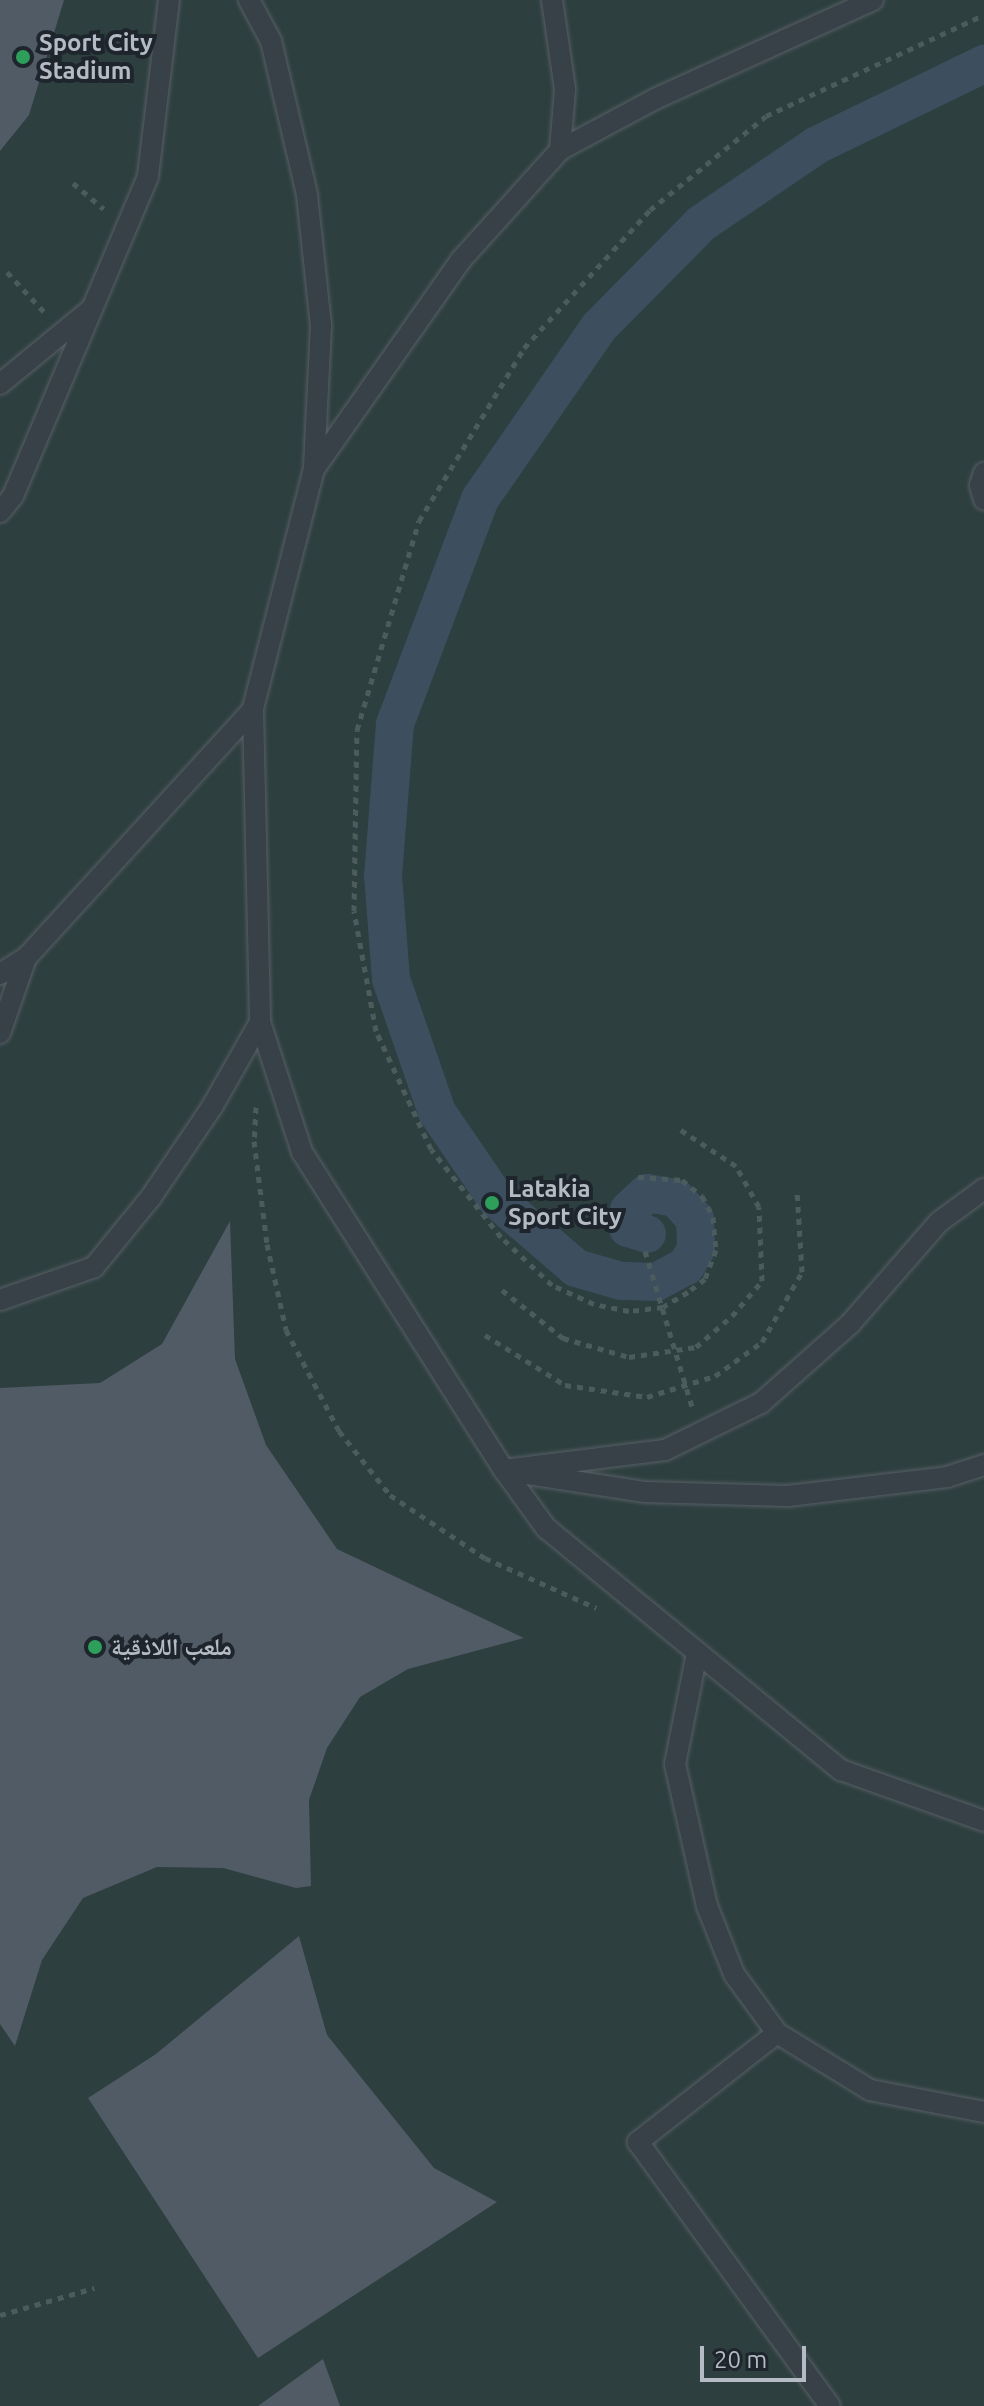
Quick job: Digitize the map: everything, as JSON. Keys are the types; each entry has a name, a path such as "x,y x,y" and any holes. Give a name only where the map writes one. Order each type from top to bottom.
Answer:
{"lane":[{"path":"0,512 13,496 148,176 169,0"},
{"path":"249,0 271,41 307,195 321,325 314,469 253,709 260,1022 302,1152 504,1470 546,1528 841,1770 984,1821"},
{"path":"552,0 565,89 560,150"},
{"path":"314,469 461,260 560,150 655,99 873,0"},
{"path":"0,384 92,308"},
{"path":"984,473 980,485 984,499"},
{"path":"0,974 26,958 253,709"},
{"path":"0,1033 26,958"},
{"path":"0,1300 94,1267 204,1120 260,1022"},
{"path":"504,1470 665,1450 761,1403 850,1324 939,1222 984,1189"},
{"path":"504,1470 644,1492 788,1496 947,1477 984,1465"},
{"path":"697,1653 675,1764 707,1906 734,1974 777,2033 870,2090 984,2112"},
{"path":"777,2033 638,2142 830,2406"}],"path":[{"path":"638,1177 682,1180 702,1196 713,1217 716,1250 705,1279 663,1307 629,1311 594,1304 552,1285 501,1237 431,1149 376,1031 354,911 357,730 419,521 524,348 650,210 766,116 984,15"},
{"path":"73,183 126,228"},
{"path":"7,272 63,332"},
{"path":"256,1096 254,1141 267,1244 286,1330 339,1431 402,1503 485,1558 612,1615"},
{"path":"502,1290 563,1338 629,1357 696,1347 762,1281 759,1207 736,1166 681,1130"},
{"path":"485,1335 565,1385 647,1397 715,1376 762,1342 802,1272 797,1190"},
{"path":"645,1251 700,1433"},
{"path":"0,2315 94,2288"}],"shaded area":[{"name":"Latakia Sport City","path":"0,0 984,0 984,2406 0,2406"}],"building":[{"name":"Sport City Stadium","path":"0,0 64,0 29,115 0,151"},
{"path":"230,1221 235,1359 266,1445 337,1549 524,1638 408,1669 360,1697 327,1748 309,1800 311,1886 296,1888 223,1868 157,1867 83,1898 42,1960 15,2046 0,2024 0,1388 100,1383 162,1344"},
{"path":"299,1936 327,2035 434,2168 497,2202 258,2358 88,2098 156,2054"},
{"path":"323,2359 340,2406 258,2406"}],"waterway":[{"path":"647,1234 628,1228 629,1210 647,1193 676,1198 695,1219 696,1249 686,1266 656,1282 621,1281 576,1268 497,1200 437,1112 391,979 383,876 395,724 480,499 599,327 702,223 817,145 984,64"}],"place":[{"name":"Sport City Stadium","path":"23,57"},
{"name":"Latakia Sport City","path":"492,1203"},
{"name":"ملعب اللاذقية","path":"95,1647"}]}
